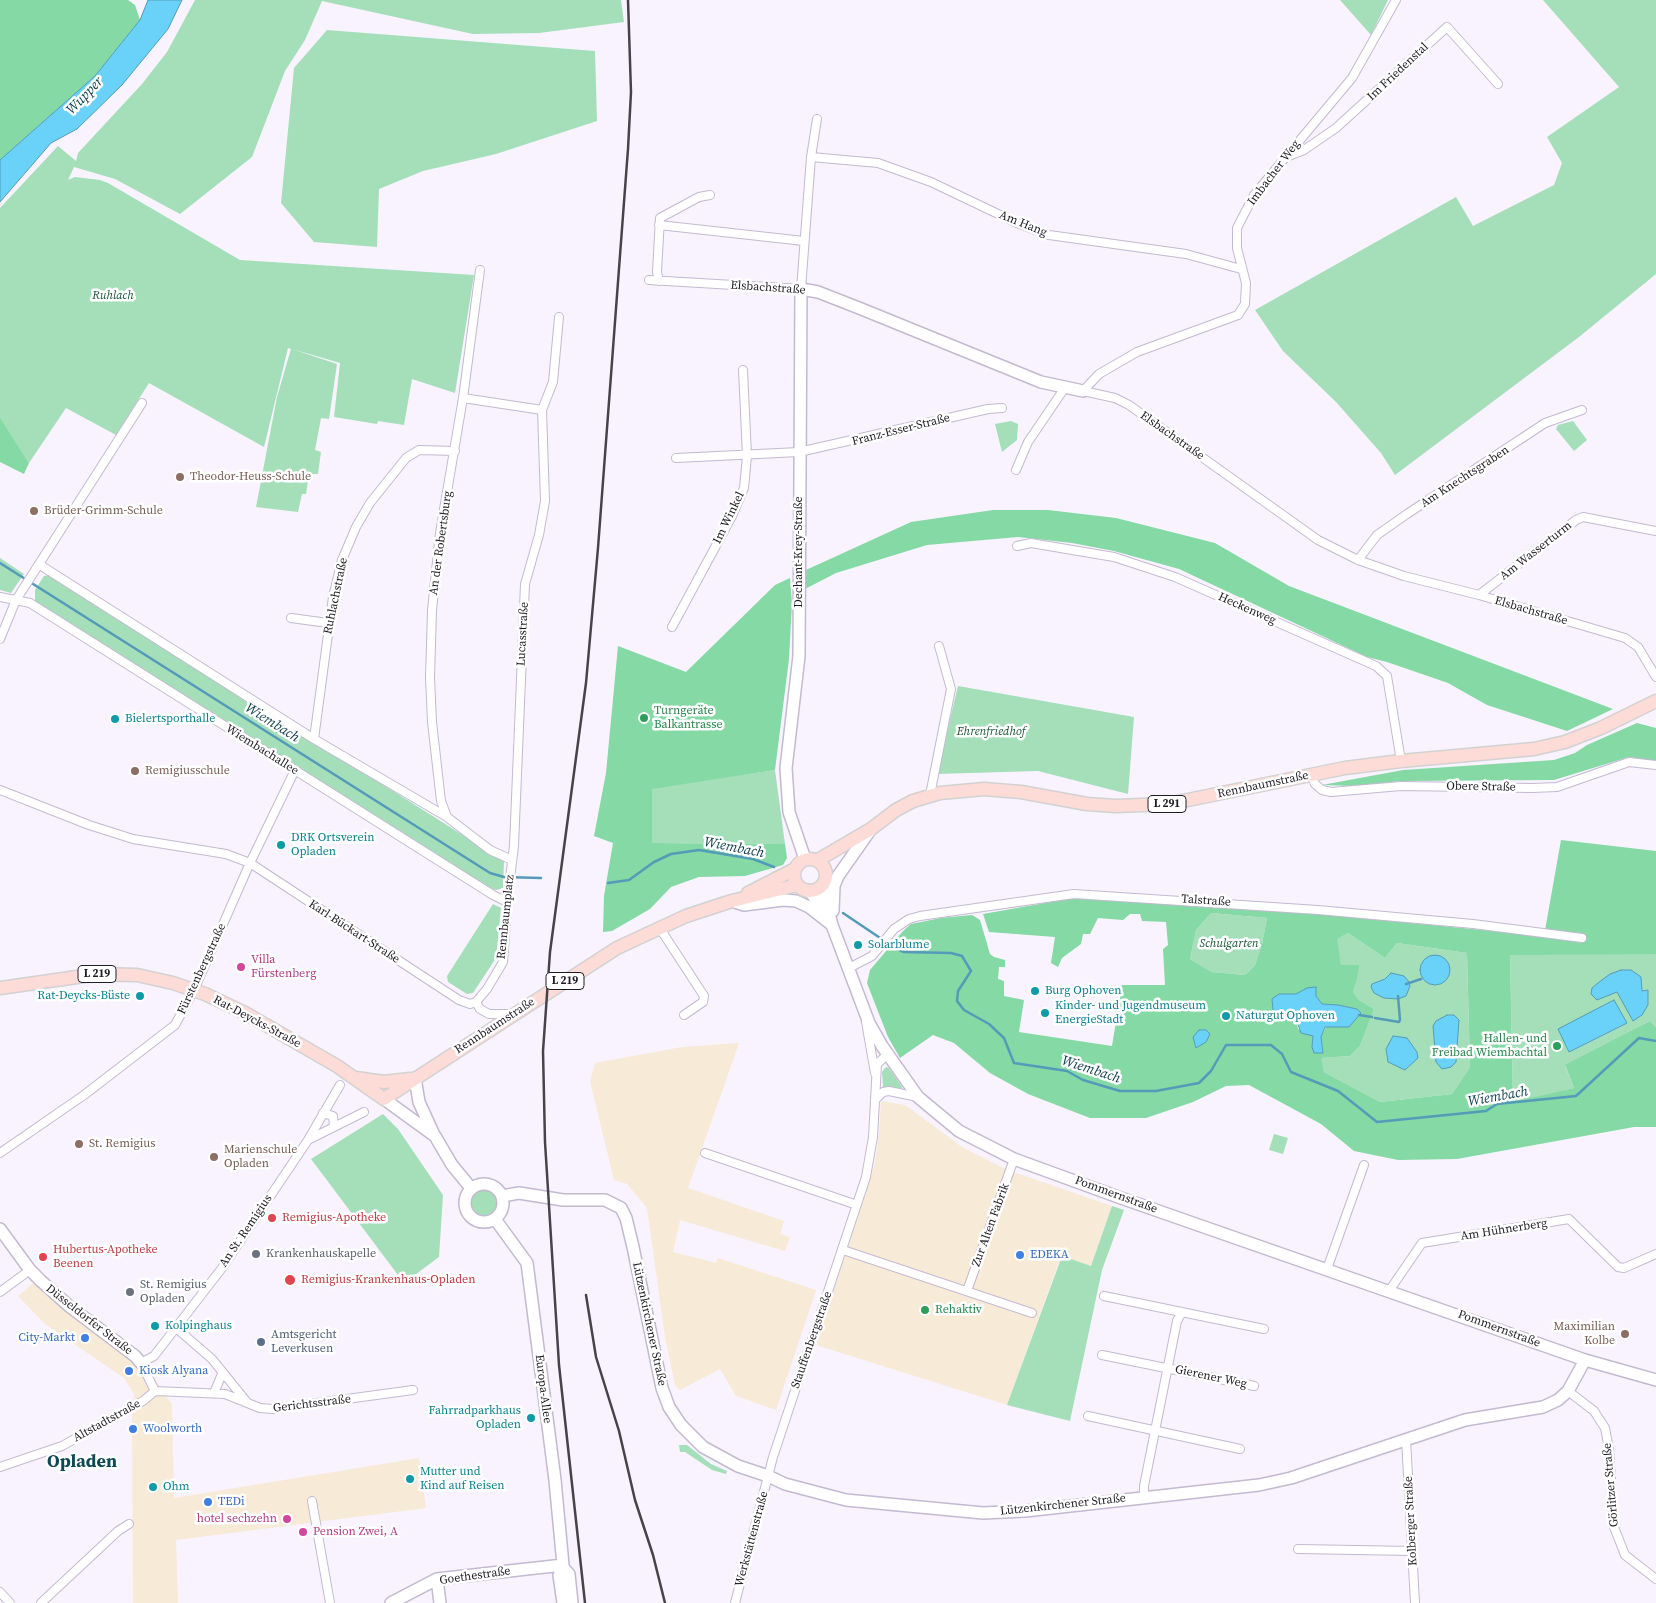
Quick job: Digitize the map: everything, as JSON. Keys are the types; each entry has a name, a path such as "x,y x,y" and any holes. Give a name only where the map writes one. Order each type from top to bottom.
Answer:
{"main road":[{"name":"Rennbaumstraße","path":"826,872 833,863 871,829 896,810 930,795 951,791 984,789 1021,792 1087,804 1140,806 1214,795 1311,775 1400,761 1511,753 1560,744 1611,724 1656,701"},
{"name":"Rennbaumstraße","path":"818,860 871,829"},
{"path":"805,859 818,860 826,872 826,881 816,889 797,885 794,879 794,869 805,859"},
{"name":"Rennbaumstraße","path":"732,901 794,869"},
{"name":"Rennbaumstraße","path":"384,1099 589,965 660,927 732,901 797,885"},
{"name":"Rat-Deycks-Straße","path":"0,988 98,974 123,974 153,978 194,990 245,1013 336,1066 384,1099"},
{"name":"L 219","path":"353,1078 384,1082 415,1078"}],"street":[{"name":"Imbacher Weg","path":"1083,391 1099,374 1137,352 1238,315 1245,304 1246,283 1237,248 1237,228 1254,195 1352,78 1396,0"},
{"name":"Im Friedenstal","path":"1284,158 1304,150 1336,128 1447,27 1498,84"},
{"name":"Dechant-Krey-Straße","path":"805,859 789,812 786,768 799,656 801,289 811,157 817,119"},
{"name":"Am Hang","path":"811,157 878,164 930,182 1017,223 1050,235 1186,254 1242,269"},
{"path":"659,281 656,272 660,218 699,197 710,195"},
{"path":"659,224 804,241"},
{"name":"An der Robertsburg","path":"447,817 441,801 432,722 430,644 440,532 455,451 480,270"},
{"name":"Elsbachstraße","path":"649,280 801,289 818,292 1041,382 1064,389 1115,398 1129,405 1318,540 1358,560 1404,576 1479,595 1624,638 1638,647 1656,677"},
{"name":"Lucasstraße","path":"511,863 514,846 525,584 539,535 545,501 542,410 553,382 559,317"},
{"name":"Im Winkel","path":"672,627 732,516 744,488 747,455 743,370"},
{"path":"1016,470 1024,456 1028,442 1064,389"},
{"path":"463,398 542,410"},
{"path":"0,639 16,600 142,403"},
{"name":"Franz-Esser-Straße","path":"676,458 800,452 988,409 1002,408"},
{"name":"Am Knechtsgraben","path":"1358,560 1377,536 1407,514 1545,423 1582,410"},
{"name":"Ruhlachstraße","path":"314,739 328,623 342,560 356,527 370,503 406,458 419,450 455,451"},
{"name":"Am Wasserturm","path":"1479,595 1576,520 1584,517 1656,531"},
{"name":"Heckenweg","path":"1018,546 1031,543 1106,556 1175,577 1376,666 1387,676 1400,761"},
{"path":"40,565 314,739 447,817 490,850 511,863"},
{"name":"Wiembachallee","path":"0,597 30,604 507,902"},
{"path":"291,618 328,623"},
{"path":"930,795 951,689 939,646"},
{"name":"Obere Straße","path":"1311,775 1314,784 1322,790 1331,792 1401,786 1532,788 1557,787 1629,762 1656,765"},
{"name":"Fürstenbergstraße","path":"0,1153 84,1095 175,1025 194,990 250,863 295,770"},
{"name":"Karl-Bückart-Straße","path":"0,790 89,825 133,839 226,854 250,863 354,934 459,1000 470,1004 476,1002"},
{"path":"832,925 832,896 838,876 871,829"},
{"name":"Rennbaumplatz","path":"476,1002 487,989 503,962 511,863"},
{"name":"Stauffenbergstraße","path":"816,889 832,925 865,1012 887,1055 918,1097"},
{"name":"Talstraße","path":"849,968 872,956 887,937 901,924 920,916 1074,894 1318,910 1473,924 1582,938"},
{"name":"L 219","path":"732,901 744,905 783,900 796,901 809,907 832,925"},
{"path":"660,927 704,996 703,1002 684,1015"},
{"path":"476,1002 480,1009 489,1014 514,1014"},
{"name":"Stauffenbergstraße","path":"865,1012 868,1042 876,1074"},
{"name":"Stauffenbergstraße","path":"768,1476 786,1415 857,1206 870,1160 877,1064 887,1055"},
{"path":"415,1078 419,1102 435,1136 452,1165 471,1188"},
{"name":"An St. Remigius","path":"141,1363 154,1356 222,1268 308,1140 340,1085"},
{"path":"875,1100 879,1094 889,1091 918,1097"},
{"name":"Pommernstraße","path":"918,1097 959,1131 1014,1159 1585,1360"},
{"path":"384,1099 435,1136"},
{"name":"An St. Remigius","path":"308,1140 364,1112"},
{"path":"323,1113 333,1116 334,1126"},
{"path":"705,1153 857,1206"},
{"name":"Zur Alten Fabrik","path":"967,1291 1014,1159"},
{"path":"1327,1269 1364,1165"},
{"path":"483,1183 489,1184 494,1186 502,1196 502,1211 495,1218 484,1222 473,1219 468,1215 464,1204 471,1188 483,1183"},
{"name":"Lützenkirchener Straße","path":"502,1196 519,1193 552,1199 605,1200 621,1208 626,1218 633,1247 662,1388 669,1407 687,1431 703,1447 750,1471 793,1486 846,1500 983,1512 1034,1511 1259,1485 1291,1478 1465,1420 1543,1407 1558,1400 1568,1390 1585,1360"},
{"name":"Europa-Allee","path":"495,1218 527,1263 564,1567 569,1574 572,1603"},
{"name":"Am Hühnerberg","path":"1389,1291 1422,1243 1569,1219 1613,1264 1624,1268 1656,1254"},
{"name":"Düsseldorfer Straße","path":"0,1229 30,1270 69,1306 135,1356 141,1363 155,1391"},
{"path":"843,1250 1032,1313"},
{"path":"0,1292 30,1270"},
{"path":"1104,1296 1264,1329"},
{"name":"Gierener Weg","path":"1144,1498 1144,1486 1177,1321 1182,1312"},
{"path":"175,1328 212,1359 222,1374 246,1401"},
{"name":"Gierener Weg","path":"1102,1355 1254,1386"},
{"path":"1585,1360 1656,1380"},
{"path":"214,1392 222,1374"},
{"name":"Gerichtsstraße","path":"155,1391 214,1392 246,1401 260,1408 273,1409 413,1390"},
{"name":"Görlitzer Straße","path":"1568,1390 1594,1411 1604,1428 1609,1449 1614,1527 1625,1556 1656,1579"},
{"name":"Altstadtstraße","path":"0,1467 62,1446 143,1401 155,1391"},
{"path":"1088,1416 1156,1429 1240,1449"},
{"name":"Kolberger Straße","path":"1406,1439 1415,1603"},
{"name":"Werkstättenstraße","path":"735,1603 768,1476"},
{"path":"312,1501 330,1603"},
{"path":"41,1603 118,1531 130,1524"},
{"path":"1298,1549 1412,1551"},
{"name":"Europa-Allee","path":"563,1603 560,1575 564,1567"},
{"name":"Goethestraße","path":"391,1603 437,1579 564,1567"},
{"path":"437,1579 440,1603"},
{"path":"0,1592 10,1603"}],"shaded area":[{"path":"739,1043 688,1188 784,1221 780,1234 790,1237 785,1251 680,1220 673,1252 716,1263 718,1258 816,1290 776,1410 736,1396 720,1369 680,1390 675,1385 665,1337 647,1208 627,1184 614,1180 590,1081 595,1063 682,1047"},
{"path":"881,1101 905,1105 962,1147 1005,1169 1112,1206 1091,1266 1061,1256 1007,1405 816,1345 874,1167 879,1135"},
{"path":"42,1276 140,1356 172,1405 174,1498 419,1458 426,1508 176,1540 178,1603 133,1603 132,1409 134,1394 124,1378 45,1324 18,1296"}],"green space":[{"path":"0,0 128,0 135,5 140,20 95,76 0,160"},
{"name":"Ruhlach","path":"195,0 621,0 624,22 539,33 473,34 322,1 305,40 285,71 252,157 180,214 115,179 74,167 68,180 75,177 100,180 108,183 240,260 474,275 455,393 412,379 404,425 378,421 377,424 334,417 340,363 292,349 337,364 329,419 321,418 315,450 321,452 318,474 309,474 306,494 302,494 298,512 256,507 277,397 291,349 288,348 264,447 149,383 116,435 66,408 29,463 0,417 0,208 58,146 76,161 78,153 142,84 167,52"},
{"path":"1340,0 1388,0 1371,35"},
{"path":"1543,0 1656,0 1656,274 1579,337 1395,475 1381,453 1336,402 1283,351 1255,310 1456,197 1473,226 1554,185 1562,163 1547,137 1619,87"},
{"path":"327,30 595,51 597,121 496,154 423,171 379,189 377,247 314,242 281,203 294,68"},
{"path":"0,417 29,463 24,474 0,462"},
{"path":"1011,421 1018,424 1017,440 1002,452 995,424"},
{"path":"1573,421 1587,440 1574,451 1556,429 1558,425"},
{"path":"993,510 1048,510 1116,518 1215,543 1289,586 1613,709 1567,731 1487,705 1448,683 1367,657 1179,569 1114,551 1072,543 1018,537 927,545 836,573 805,589 806,570 911,522"},
{"path":"0,558 24,574 11,593 0,590"},
{"path":"50,575 504,861 503,888 496,890 487,888 35,601 35,590 44,576"},
{"path":"790,578 792,603 789,659 775,770 652,789 652,843 785,844 787,858 783,865 745,876 699,877 671,887 650,909 612,931 603,932 604,896 613,843 594,836 606,773 618,646 686,672 775,585"},
{"name":"Ehrenfriedhof","path":"958,686 1134,717 1128,794 1038,771 937,774"},
{"path":"1637,723 1656,728 1656,761 1629,757 1554,780 1402,781 1354,786 1322,785 1403,770 1554,760 1575,753 1587,745"},
{"path":"775,770 785,844 652,843 652,788"},
{"path":"1561,840 1656,851 1656,954 1510,955 1513,1102 1574,1088 1565,1065 1650,1021 1656,1027 1656,1127 1634,1127 1457,1159 1398,1160 1354,1151 1321,1124 1249,1085 1226,1086 1193,1102 1146,1118 1090,1118 1028,1094 990,1073 954,1043 933,1035 900,1058 888,1037 867,983 870,970 911,924 941,918 972,915 980,920 990,954 1005,960 1005,967 999,967 998,979 1004,981 1004,996 1024,1000 1019,1032 1112,1046 1122,985 1165,985 1163,949 1168,945 1166,922 1142,921 1140,914 1130,914 1123,920 1098,918 1090,934 1083,934 1081,944 1062,958 1058,967 1051,963 1055,937 989,932 983,914 1073,898 1182,903 1319,914 1544,936","holes":["1211,913 1267,918 1262,944 1255,965 1245,975 1212,972 1190,959 1196,930","1348,933 1385,958 1397,943 1467,953 1470,1067 1452,1094 1380,1102 1324,1072 1321,1058 1350,1056 1360,1046 1374,1009 1359,1000 1353,992 1359,965 1341,965 1337,939","1296,994 1316,996 1322,1004 1357,1009 1336,1026 1326,1027 1321,1037 1323,1053 1312,1047 1313,1036 1298,1029 1296,1019 1273,1010 1272,999"]},
{"path":"493,904 501,908 496,958 473,993 467,994 448,982 447,976"},
{"name":"Schulgarten","path":"1211,913 1267,918 1262,944 1255,965 1245,975 1212,972 1190,959 1196,930"},
{"path":"1348,933 1385,958 1397,943 1467,953 1470,1067 1452,1094 1380,1102 1324,1072 1320,1058 1350,1056 1360,1046 1374,1009 1359,1000 1353,992 1357,980 1358,965 1341,965 1336,939"},
{"name":"Hallen- und Freibad Wiembachtal","path":"1510,954 1656,954 1656,1027 1650,1021 1565,1066 1574,1088 1513,1103"},
{"path":"886,1067 889,1068 902,1087 901,1090 883,1087 882,1072"},
{"path":"383,1114 398,1129 443,1195 439,1257 404,1283 311,1159"},
{"path":"1274,1134 1288,1138 1283,1154 1269,1150"},
{"path":"483,1189 493,1193 497,1203 493,1213 483,1217 473,1213 469,1203 473,1193"},
{"path":"1112,1206 1124,1210 1102,1270 1070,1421 1007,1405 1062,1256 1091,1266"},
{"path":"679,1445 687,1445 711,1464 727,1471 726,1474 712,1470 685,1452 680,1452"}],"water":[{"name":"Wupper","path":"148,0 182,0 168,29 122,85 77,129 51,143 0,202 0,160 95,76 140,20"},
{"path":"1435,955 1446,959 1450,970 1446,981 1435,985 1424,981 1420,970 1424,959"},
{"path":"1621,970 1631,970 1641,977 1642,991 1648,990 1648,1005 1642,1015 1633,1021 1617,992 1597,1000 1591,994 1592,988 1598,983 1610,974"},
{"path":"1391,973 1404,976 1409,982 1410,986 1406,996 1398,999 1384,998 1374,993 1371,987 1372,984 1385,979"},
{"path":"1316,987 1316,996 1322,1004 1357,1009 1361,1013 1349,1027 1325,1027 1321,1037 1323,1053 1314,1053 1312,1047 1313,1036 1301,1033 1296,1019 1273,1010 1272,999 1279,994 1296,994 1307,988"},
{"path":"1614,1000 1627,1023 1569,1052 1558,1029"},
{"path":"1447,1015 1454,1015 1459,1020 1456,1062 1451,1067 1442,1069 1436,1062 1433,1026 1436,1021"},
{"path":"1199,1030 1206,1030 1210,1034 1206,1042 1196,1048 1193,1037"},
{"path":"1393,1036 1407,1038 1417,1052 1418,1058 1405,1070 1388,1062 1386,1049"}],"waterway":[{"name":"Wiembach","path":"0,563 490,873 504,877 541,878"},
{"name":"Wiembach","path":"608,883 629,880 654,862 671,854 699,850 753,859 774,867"},
{"name":"Wiembach","path":"843,913 904,952 951,953 962,956 971,971 958,991 957,1001 964,1010 989,1024 1004,1038 1014,1063 1067,1071 1083,1080 1120,1091 1156,1091 1199,1083 1211,1071 1226,1045 1271,1045 1282,1054 1291,1072 1338,1091 1377,1122 1486,1111 1497,1104 1576,1096 1639,1038 1656,1041"},
{"path":"1406,984 1421,979"},
{"path":"1375,1018 1399,1022 1398,996"},
{"path":"1359,1015 1372,1017"}],"railway":[{"path":"585,1603 559,1365 545,1142 543,1051 550,952 586,683 598,548 628,149 631,92 628,0"},
{"path":"586,1295 596,1357 619,1431 635,1500 653,1555 665,1603"}],"place":[{"name":"Theodor-Heuss-Schule","path":"180,477"},
{"name":"Brüder-Grimm-Schule","path":"34,511"},
{"name":"Turngeräte Balkantrasse","path":"644,718"},
{"name":"Bielertsporthalle","path":"115,719"},
{"name":"Remigiusschule","path":"135,771"},
{"name":"DRK Ortsverein Opladen","path":"281,845"},
{"name":"Solarblume","path":"858,945"},
{"name":"Villa Fürstenberg","path":"241,967"},
{"name":"Burg Ophoven","path":"1035,991"},
{"name":"Rat-Deycks-Büste","path":"140,996"},
{"name":"Kinder- und Jugendmuseum EnergieStadt","path":"1045,1013"},
{"name":"Naturgut Ophoven","path":"1226,1016"},
{"name":"Hallen- und Freibad Wiembachtal","path":"1557,1046"},
{"name":"St. Remigius","path":"79,1144"},
{"name":"Marienschule Opladen","path":"214,1157"},
{"name":"Remigius-Apotheke","path":"272,1218"},
{"name":"Krankenhauskapelle","path":"256,1254"},
{"name":"EDEKA","path":"1020,1255"},
{"name":"Hubertus-Apotheke Beenen","path":"43,1257"},
{"name":"Remigius-Krankenhaus-Opladen","path":"290,1280"},
{"name":"St. Remigius Opladen","path":"130,1292"},
{"name":"Rehaktiv","path":"925,1310"},
{"name":"Kolpinghaus","path":"155,1326"},
{"name":"Maximilian Kolbe","path":"1625,1334"},
{"name":"City-Markt","path":"85,1338"},
{"name":"Amtsgericht Leverkusen","path":"261,1342"},
{"name":"Kiosk Alyana","path":"129,1371"},
{"name":"Fahrradparkhaus Opladen","path":"531,1418"},
{"name":"Woolworth","path":"133,1429"},
{"name":"Mutter und Kind auf Reisen","path":"410,1479"},
{"name":"Ohm","path":"153,1487"},
{"name":"TEDi","path":"208,1502"},
{"name":"hotel sechzehn","path":"287,1519"},
{"name":"Pension Zwei, A","path":"303,1532"}],"district":[{"name":"Opladen","path":"82,1462"}]}
